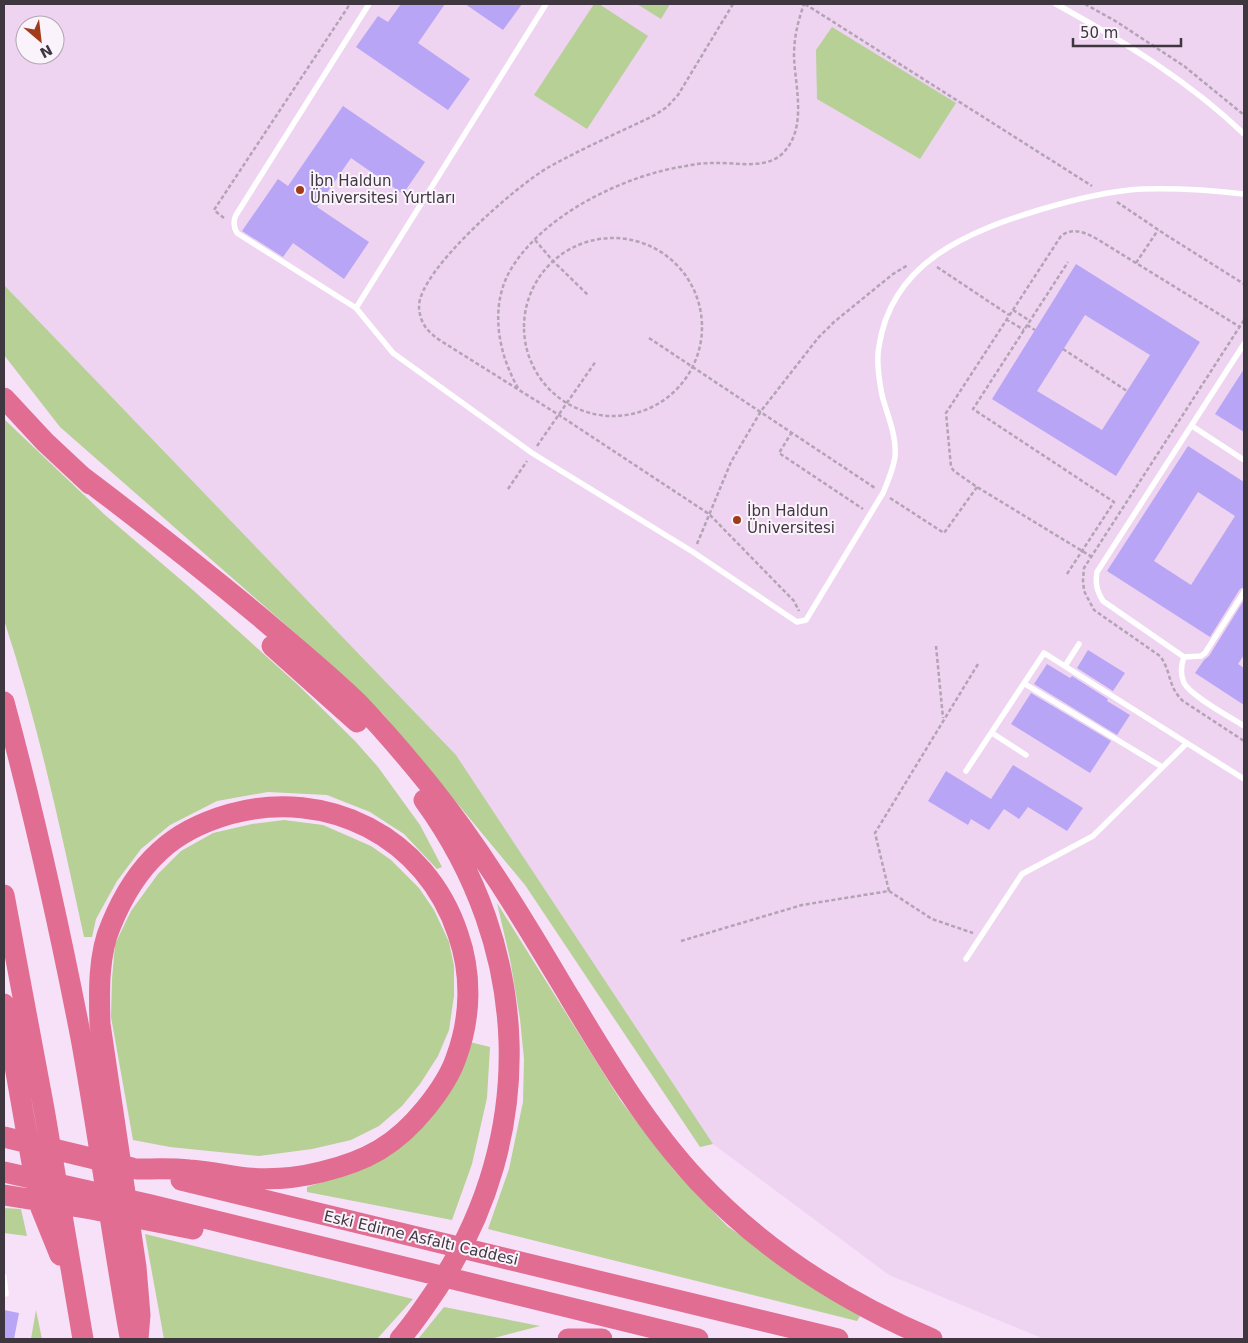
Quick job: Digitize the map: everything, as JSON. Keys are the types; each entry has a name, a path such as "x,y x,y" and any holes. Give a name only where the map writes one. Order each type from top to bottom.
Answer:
{"highway":[{"path":"4,398 45,442 80,475 374,738 397,763 441,824 471,879 493,939 502,975 508,1022 510,1060 503,1127 496,1160 471,1230 453,1265 400,1339"},
{"path":"80,475 187,557 301,652 333,680 380,727 429,784 478,850 619,1077 672,1150 698,1181 777,1252 801,1269 864,1307 932,1339"},
{"path":"4,702 28,793 62,942 81,1039 130,1339"},
{"path":"137,1169 187,1169 248,1178 288,1178 354,1163 396,1140 416,1120 436,1096 453,1066 465,1025 468,984 466,960 452,916 431,880 405,851 374,829 327,811 273,806 245,810 217,817 188,831 161,850 139,875 124,899 109,927 102,958 99,988 105,1066 136,1267 140,1315 138,1339"},
{"path":"4,895 44,1109 82,1339"},
{"path":"4,1004 41,1208 74,1288"},
{"name":"Eski Edirne Asfaltı Caddesi","path":"5,1137 838,1339"},
{"path":"7,1172 151,1214"},
{"path":"10,1196 91,1209 151,1214"},
{"name":"Eski Edirne Asfaltı Caddesi","path":"151,1214 208,1231 274,1236 698,1339"},
{"path":"568,1339 602,1339"}],"lane":[{"path":"369,4 236,215 234,225 238,233 356,308 393,353 532,453 693,552 797,622 806,620 883,493 892,472 895,455 894,432 882,394 878,348 882,327 890,307 905,284 946,249 971,234 1064,202 1104,193 1141,189 1183,189 1244,194"},
{"path":"356,308 546,4"},
{"path":"1056,4 1110,34 1176,78 1244,134"},
{"path":"1244,344 1096,572 1097,588 1103,601 1184,656 1201,656 1204,653 1244,592"},
{"path":"1192,426 1244,460"},
{"path":"1065,666 1079,644"},
{"path":"966,770 1044,653 1244,779"},
{"path":"1184,656 1181,670 1187,688 1244,726"},
{"path":"1024,684 1162,768"},
{"path":"992,733 1026,755"},
{"path":"966,959 1024,873 1093,836 1186,744"},
{"path":"4,1276 6,1294"}],"path":[{"path":"234,225 214,210 350,4"},
{"path":"733,4 678,95 667,107 655,115 549,167 494,208 470,232 426,283 420,297 419,307 422,321 427,331 710,514 794,601 803,621"},
{"path":"519,389 504,358 499,338 498,315 502,292 511,269 535,240 554,223 586,200 622,183 657,171 686,166 713,163 757,164 780,156 790,145 796,131 798,110 795,78 795,40 804,4 1104,193 1158,230 1244,284"},
{"path":"1085,4 1117,22 1184,66 1244,115"},
{"path":"1092,556 977,487 951,467 946,413 1006,319 1061,236 1075,230 1093,237 1240,327"},
{"path":"1136,263 1158,230"},
{"path":"611,238 641,242 655,248 679,266 688,278 701,306 703,336 694,368 675,392 662,402 648,410 632,415 600,416 584,412 567,404 558,398 540,379 533,368 525,343 524,323 527,304 538,280 553,261 581,244 611,238"},
{"path":"535,240 553,261 588,295"},
{"path":"693,552 731,462 761,411 818,338 834,322 894,273 910,264 929,262"},
{"path":"1067,574 1114,502 973,409 1068,262"},
{"path":"938,268 1010,315"},
{"path":"1013,310 1030,321"},
{"path":"1006,319 1024,330"},
{"path":"1244,320 1084,568 1083,580 1084,591 1094,610 1160,656 1166,663 1173,688 1183,701 1244,741"},
{"path":"1027,325 1035,330"},
{"path":"649,338 944,533 977,487"},
{"path":"1063,349 1127,391"},
{"path":"508,489 596,361"},
{"path":"792,432 779,453 870,514"},
{"path":"936,646 943,720"},
{"path":"889,891 875,833 978,664"},
{"path":"681,940 802,905 889,891 932,918 981,936"}],"shaded area":[{"name":"İbn Haldun Üniversitesi","path":"4,4 1244,4 1244,1339 1044,1339 889,1275 713,1144 456,755 4,285"}],"green space":[{"path":"594,4 599,4 648,36 587,129 534,95"},
{"path":"637,4 670,4 661,19"},
{"path":"832,27 956,103 920,159 817,99 816,50"},
{"path":"4,285 456,755 713,1144 700,1147 525,885 383,714 319,654 60,427 4,355"},
{"path":"4,419 105,515 194,591 298,685 355,741 378,767 420,825 442,867 437,869 404,834 370,812 327,795 268,792 217,801 170,825 141,849 117,881 96,919 92,937 84,937 58,817 28,698 4,620"},
{"path":"284,820 323,825 371,846 391,860 419,888 434,910 449,942 454,966 454,996 449,1030 438,1056 420,1084 402,1106 379,1126 351,1140 312,1149 259,1156 170,1147 133,1140 111,1017 115,944 131,911 158,874 181,851 213,833 252,824"},
{"path":"497,903 621,1101 674,1170 727,1226 860,1316 857,1321 488,1229 509,1169 523,1102 524,1059 520,1019 510,959"},
{"path":"470,1042 490,1047 487,1098 472,1164 452,1220 307,1192 307,1187 357,1171"},
{"path":"4,1208 21,1209 27,1236 4,1233"},
{"path":"145,1234 413,1299 377,1339 164,1339"},
{"path":"444,1307 540,1326 490,1339 418,1339"},
{"path":"36,1310 42,1339 31,1339"}],"building":[{"path":"401,4 445,4 418,43 470,79 448,110 356,47 378,16 388,22"},
{"path":"465,4 522,4 503,30"},
{"name":"İbn Haldun Üniversitesi Yurtları","path":"343,106 425,162 403,194 351,158 317,207 369,242 344,279 293,243 283,257 242,231 278,179 288,186"},
{"path":"1076,264 1200,342 1116,476 992,399","holes":["1085,315 1150,355 1102,430 1037,391"]},
{"path":"1244,369 1244,432 1215,414"},
{"path":"1188,446 1244,482 1244,587 1240,589 1210,637 1107,571","holes":["1198,492 1235,516 1191,585 1154,561"]},
{"path":"1244,600 1244,655 1238,664 1244,668 1244,705 1195,673 1209,656"},
{"path":"1088,650 1125,673 1113,691 1077,668"},
{"path":"1047,664 1070,678 1072,676 1130,715 1117,735 1034,684"},
{"path":"1031,693 1111,741 1090,773 1011,724"},
{"path":"1013,765 1083,808 1067,831 1028,807 1019,819 1004,809 989,830 971,819 968,825 928,801 946,771 991,799"},
{"path":"4,1310 19,1313 14,1339 4,1339"}],"place":[{"name":"İbn Haldun Üniversitesi Yurtları","path":"300,190"},
{"name":"İbn Haldun Üniversitesi","path":"737,520"}]}
